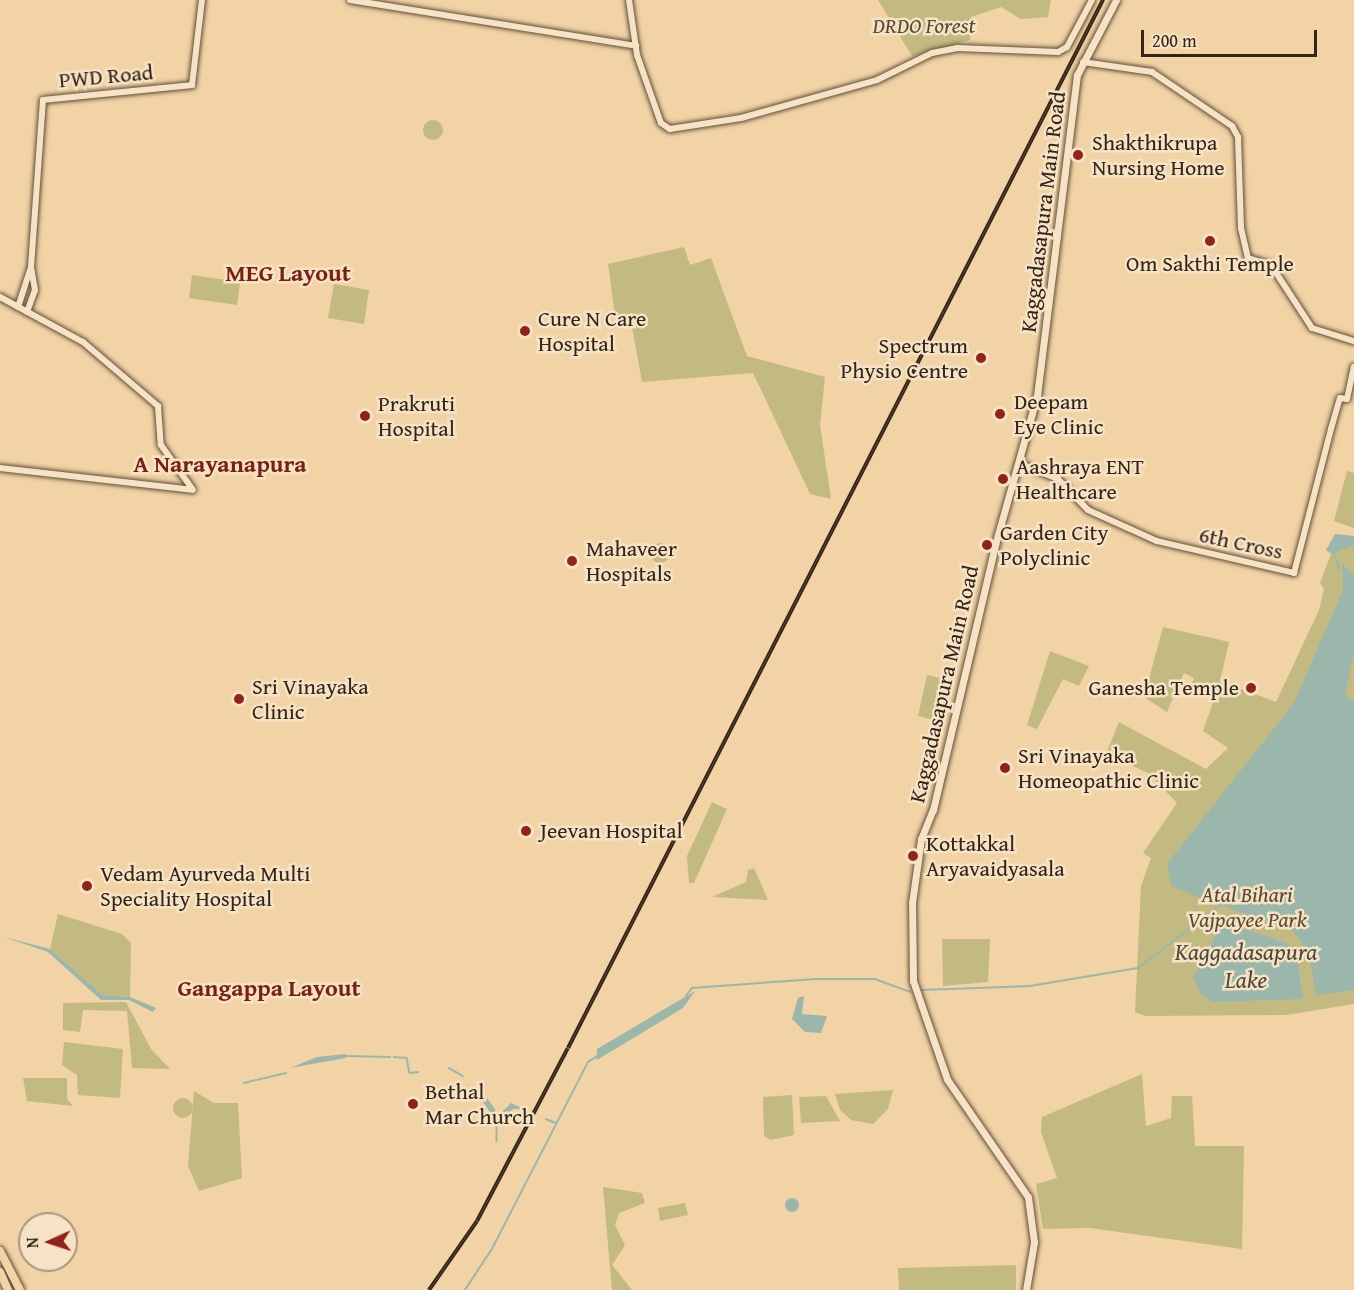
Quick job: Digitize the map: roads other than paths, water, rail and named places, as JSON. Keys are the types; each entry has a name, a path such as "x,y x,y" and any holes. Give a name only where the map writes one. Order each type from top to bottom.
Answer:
{"main road":[{"name":"Kaggadasapura Main Road","path":"1026,1290 1034,1238 1028,1197 947,1079 917,997 911,948 921,839 933,810 1039,388 1057,267 1070,119 1083,62 1116,0"},
{"path":"0,1251 20,1290"},
{"path":"0,1272 8,1290"}],"street":[{"name":"PWD Road","path":"27,312 35,290 31,267 43,100 192,86 202,0"},
{"path":"350,0 636,46"},
{"path":"629,0 636,46 661,123 670,129 741,118 820,95 958,48 1058,52 1067,46 1092,0"},
{"path":"1083,62 1152,72 1232,126 1238,137 1241,228 1248,258 1271,265 1312,328 1354,341"},
{"path":"18,306 31,267"},
{"path":"0,297 83,342 158,406 161,445 193,490 0,468"},
{"name":"6th Cross","path":"1019,463 1052,476 1088,510 1141,535 1294,573 1330,429 1341,398 1347,399 1354,367"}],"water":[{"path":"1335,534 1354,536 1354,545 1331,554 1326,550"},
{"name":"Kaggadasapura Lake","path":"1342,564 1354,575 1354,653 1345,695 1354,702 1354,990 1316,995 1309,954 1294,932 1172,887 1167,864 1294,703 1343,590"},
{"name":"Kaggadasapura Lake","path":"1223,922 1287,943 1296,952 1303,999 1212,1002 1201,994 1193,977"},
{"path":"4,937 50,949 103,995 130,997 156,1008 153,1012 129,1000 101,1000 48,952"},
{"path":"695,991 683,1008 597,1060 597,1049"},
{"path":"804,996 802,1014 827,1016 821,1033 805,1032 792,1019 798,998"},
{"path":"346,1054 346,1058 290,1068 317,1057"},
{"path":"482,1091 499,1115 511,1103 524,1109 513,1109 497,1122 476,1092"},
{"path":"789,1198 795,1198 799,1205 795,1212 789,1212 785,1208 785,1202"}],"waterway":[{"path":"1334,551 1340,569"},
{"path":"922,990 1030,986 1138,968 1219,906"},
{"path":"686,996 692,988 816,979 875,979 910,992"},
{"path":"465,1290 492,1249 588,1062 599,1055"},
{"path":"346,1056 390,1057"},
{"path":"394,1057 407,1058 410,1073 418,1072"},
{"path":"449,1068 463,1076"},
{"path":"244,1083 286,1073"},
{"path":"546,1119 556,1123"},
{"path":"497,1121 497,1141"}],"railway":[{"path":"429,1290 477,1221 568,1048 1103,0"}],"place":[{"name":"Shakthikrupa Nursing Home","path":"1078,155"},
{"name":"Om Sakthi Temple","path":"1210,241"},
{"name":"Cure N Care Hospital","path":"525,331"},
{"name":"Spectrum Physio Centre","path":"981,358"},
{"name":"Deepam Eye Clinic","path":"1000,414"},
{"name":"Prakruti Hospital","path":"365,416"},
{"name":"Aashraya ENT Healthcare","path":"1003,479"},
{"name":"Garden City Polyclinic","path":"987,545"},
{"name":"Mahaveer Hospitals","path":"572,561"},
{"name":"Ganesha Temple","path":"1251,688"},
{"name":"Sri Vinayaka Clinic","path":"239,699"},
{"name":"Sri Vinayaka Homeopathic Clinic","path":"1005,768"},
{"name":"Jeevan Hospital","path":"526,831"},
{"name":"Kottakkal Aryavaidyasala","path":"913,856"},
{"name":"Vedam Ayurveda Multi Speciality Hospital","path":"87,886"},
{"name":"Bethal Mar Church","path":"413,1104"}],"district":[{"name":"MEG Layout","path":"288,273"},
{"name":"A Narayanapura","path":"220,464"},
{"name":"Gangappa Layout","path":"269,988"}],"park label":[{"name":"DRDO Forest","path":"924,26"},
{"name":"Atal Bihari Vajpayee Park","path":"1247,906"}]}
